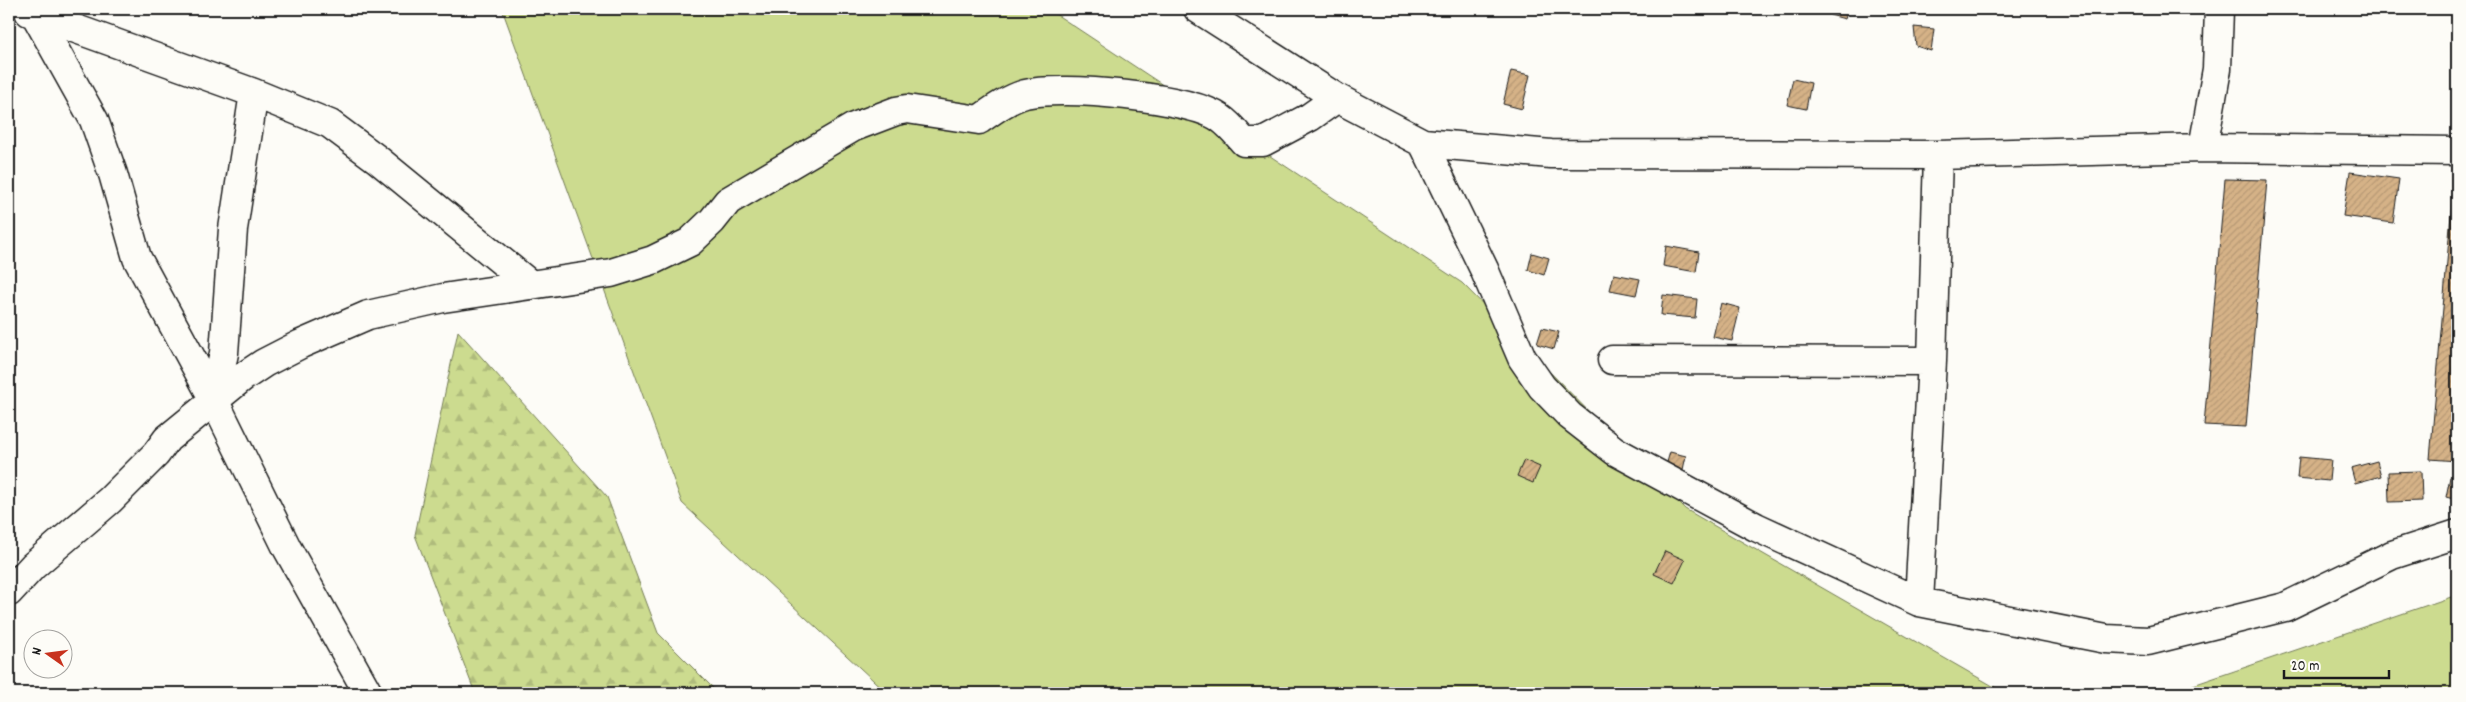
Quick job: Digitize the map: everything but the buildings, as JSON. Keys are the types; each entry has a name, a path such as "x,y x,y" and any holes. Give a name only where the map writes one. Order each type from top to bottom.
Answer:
{"street":[{"path":"1198,9 1337,98 1422,143 1551,154 1938,155 2203,148 2457,151"},
{"path":"2203,148 2218,69 2219,9"},
{"path":"30,12 254,93 330,124 377,159 531,285"},
{"path":"30,12 94,120 114,174 137,258 214,400 287,548 368,693"},
{"path":"214,400 224,353 233,229 254,93"},
{"path":"9,592 33,566 110,500 156,454 167,439 214,400 264,363 368,314 443,298 611,273 653,260 690,242 712,221 728,201 854,127 896,111 924,111 978,120 1003,104 1028,93 1137,94 1192,106 1220,118 1244,142 1263,142 1310,117 1337,98"},
{"path":"1422,143 1484,269 1522,358 1542,387 1570,416 1615,451 1722,509 1756,527 1919,602 2106,640 2148,641 2285,607 2392,554 2457,534"},
{"path":"1919,602 1932,361 1938,155"},
{"path":"1612,360 1932,361"}],"green space":[{"path":"502,9 1048,9 1462,283 1685,509 2005,693 887,693 682,503"},
{"path":"458,331 607,497 658,633 718,693 475,693 415,535"},
{"path":"2457,595 2457,693 2170,693"}]}
